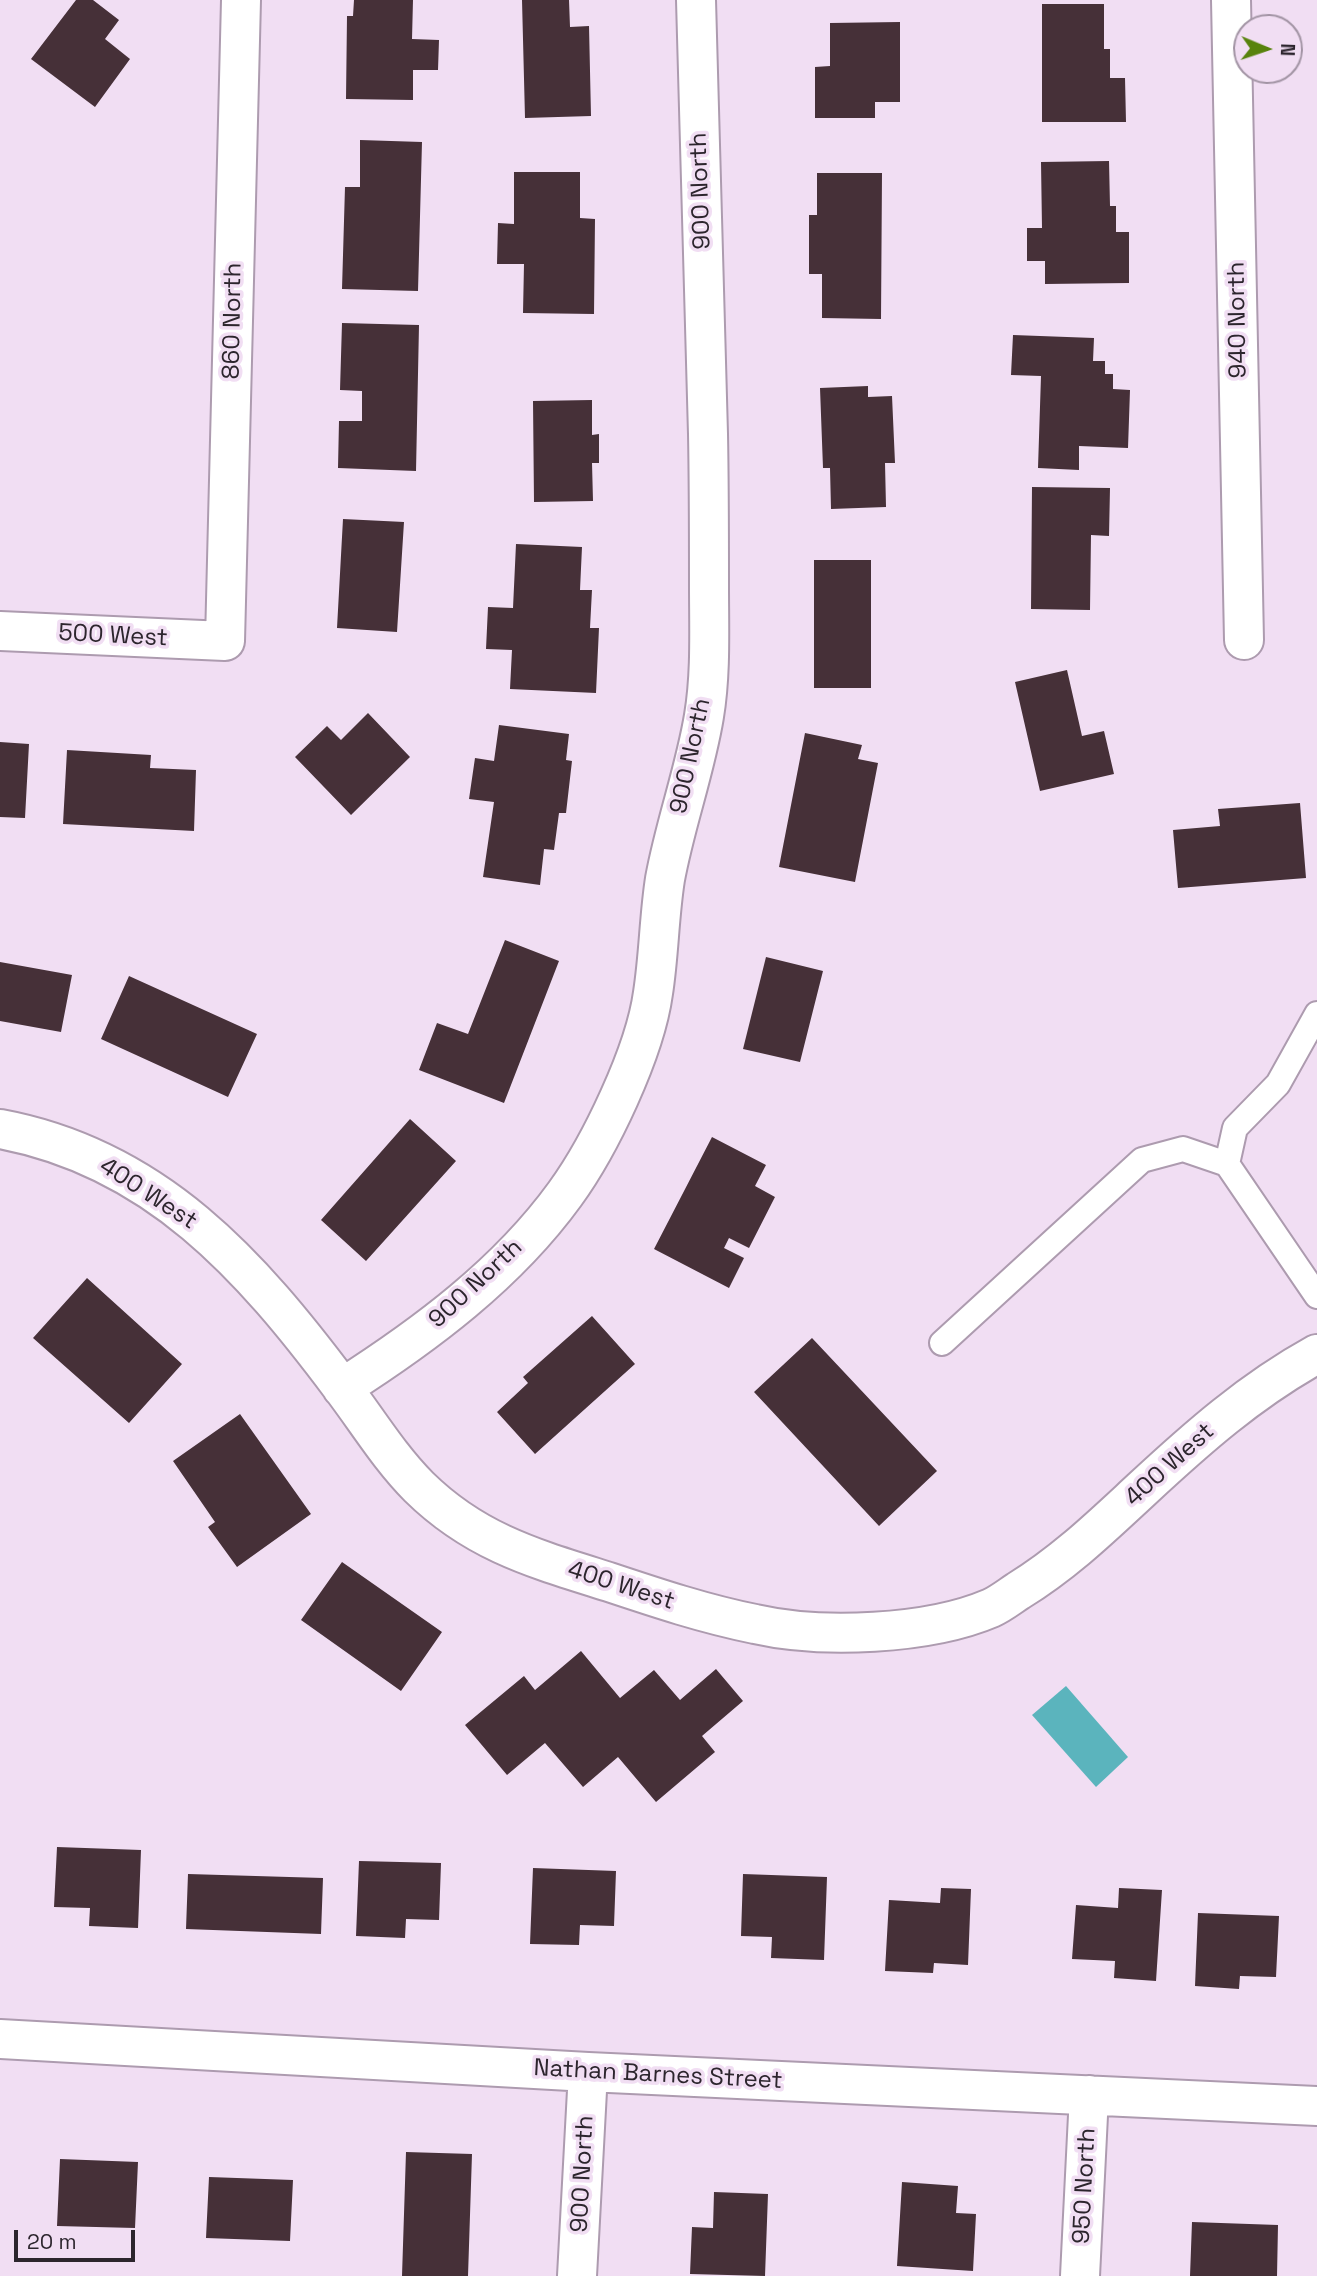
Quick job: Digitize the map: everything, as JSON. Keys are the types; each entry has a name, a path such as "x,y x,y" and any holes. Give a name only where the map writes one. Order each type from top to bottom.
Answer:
{"street":[{"name":"860 North","path":"225,641 241,0"},
{"name":"900 North","path":"342,1388 399,1352 452,1310 524,1242 565,1195 595,1146 619,1095 641,1039 653,997 665,880 704,715 709,637 709,477 696,0"},
{"name":"940 North","path":"1231,0 1244,640"},
{"name":"500 West","path":"0,631 225,641"},
{"name":"400 West","path":"0,1129 49,1141 93,1158 133,1178 178,1208 216,1241 275,1302 380,1442 416,1485 443,1510 477,1533 530,1557 688,1608 759,1626 866,1632 956,1619 992,1607 1043,1576 1097,1534 1240,1402 1271,1380 1317,1354"},
{"name":"Nathan Barnes Street","path":"0,2039 588,2072 1317,2106"},
{"name":"900 North","path":"577,2276 588,2072"},
{"name":"950 North","path":"1080,2276 1089,2095"}],"lane":[{"path":"1227,1164 1235,1128 1278,1084 1317,1014"},
{"path":"942,1343 1142,1160 1183,1149 1227,1164 1317,1296"}],"water":[{"path":"1066,1686 1128,1757 1096,1787 1032,1715"}],"building":[{"path":"76,0 93,0 119,20 105,39 130,59 95,107 31,59"},
{"path":"354,0 413,0 412,39 439,40 438,70 413,70 413,100 346,99 347,16 353,16"},
{"path":"522,0 569,0 570,27 589,26 591,116 525,118"},
{"path":"1042,4 1104,4 1104,49 1110,49 1110,78 1125,78 1126,122 1042,122"},
{"path":"900,22 900,102 875,102 875,118 815,118 815,67 830,66 830,23"},
{"path":"360,140 422,142 418,291 342,289 345,187 360,187"},
{"path":"1109,161 1110,206 1116,206 1116,232 1129,232 1129,283 1045,284 1045,261 1027,261 1027,228 1042,228 1041,162"},
{"path":"514,172 580,172 580,218 595,219 594,314 523,313 524,264 497,264 498,223 514,224"},
{"path":"817,173 882,173 881,319 822,318 822,274 809,274 809,215 817,215"},
{"path":"342,323 419,325 416,471 338,468 339,421 362,421 362,391 340,390"},
{"path":"1013,335 1094,338 1093,361 1105,361 1105,374 1113,374 1113,389 1130,390 1128,448 1079,446 1079,470 1038,468 1041,376 1011,375"},
{"path":"868,386 868,397 892,396 895,463 885,463 886,507 831,509 830,468 823,468 820,388"},
{"path":"592,400 592,435 599,434 599,463 592,463 593,501 534,502 533,401"},
{"path":"1032,487 1110,488 1109,536 1091,535 1090,610 1031,609"},
{"path":"343,519 404,522 397,632 337,628"},
{"path":"516,544 582,547 580,590 592,590 590,628 599,628 596,693 510,689 512,650 486,649 488,607 513,608"},
{"path":"814,560 871,560 871,688 814,688"},
{"path":"1067,670 1082,736 1104,731 1114,774 1040,791 1015,682"},
{"path":"368,713 410,757 351,815 295,757 327,726 341,740"},
{"path":"499,725 569,734 566,760 572,761 566,813 559,813 554,850 544,849 540,885 483,877 494,802 469,799 475,758 494,761"},
{"path":"805,733 862,745 858,759 878,763 855,882 779,867"},
{"path":"0,742 29,744 25,818 0,817"},
{"path":"67,750 151,755 150,768 196,770 194,831 63,824"},
{"path":"1300,803 1306,878 1178,888 1173,830 1220,826 1218,809"},
{"path":"505,940 559,961 504,1103 419,1070 437,1023 468,1034"},
{"path":"766,957 823,971 800,1062 743,1049"},
{"path":"0,962 72,975 61,1032 0,1021"},
{"path":"129,976 257,1034 228,1097 101,1039"},
{"path":"410,1119 456,1161 366,1261 321,1220"},
{"path":"712,1137 766,1165 755,1186 775,1197 749,1248 729,1238 724,1248 744,1258 729,1288 654,1249"},
{"path":"87,1278 182,1364 129,1423 33,1338"},
{"path":"592,1316 635,1364 535,1454 497,1412 528,1383 523,1377"},
{"path":"812,1338 937,1471 879,1526 754,1392"},
{"path":"240,1414 311,1514 237,1567 208,1527 215,1522 173,1461"},
{"path":"342,1562 442,1632 401,1691 301,1620"},
{"path":"581,1651 620,1698 654,1670 680,1700 716,1669 743,1701 702,1736 715,1752 656,1802 618,1757 583,1787 545,1743 507,1775 465,1725 524,1676 535,1690"},
{"path":"57,1847 141,1850 138,1928 89,1926 90,1908 54,1907"},
{"path":"359,1861 441,1863 439,1920 406,1919 405,1938 356,1936"},
{"path":"533,1868 616,1871 614,1926 580,1925 579,1945 530,1944"},
{"path":"188,1874 323,1878 321,1934 186,1929"},
{"path":"743,1874 827,1877 824,1960 771,1958 772,1937 741,1936"},
{"path":"941,1888 971,1889 968,1965 934,1963 933,1973 885,1971 889,1900 940,1903"},
{"path":"1119,1888 1162,1890 1156,1981 1114,1978 1115,1961 1072,1959 1076,1905 1118,1908"},
{"path":"1198,1913 1279,1916 1276,1977 1240,1976 1239,1989 1195,1986"},
{"path":"406,2152 472,2154 468,2276 402,2276"},
{"path":"60,2159 138,2162 135,2228 57,2226"},
{"path":"209,2177 293,2180 290,2241 206,2238"},
{"path":"902,2182 958,2186 956,2213 976,2214 973,2271 897,2266"},
{"path":"714,2192 768,2194 765,2276 690,2274 692,2227 713,2228"},
{"path":"1192,2222 1278,2225 1277,2276 1190,2276"}]}
